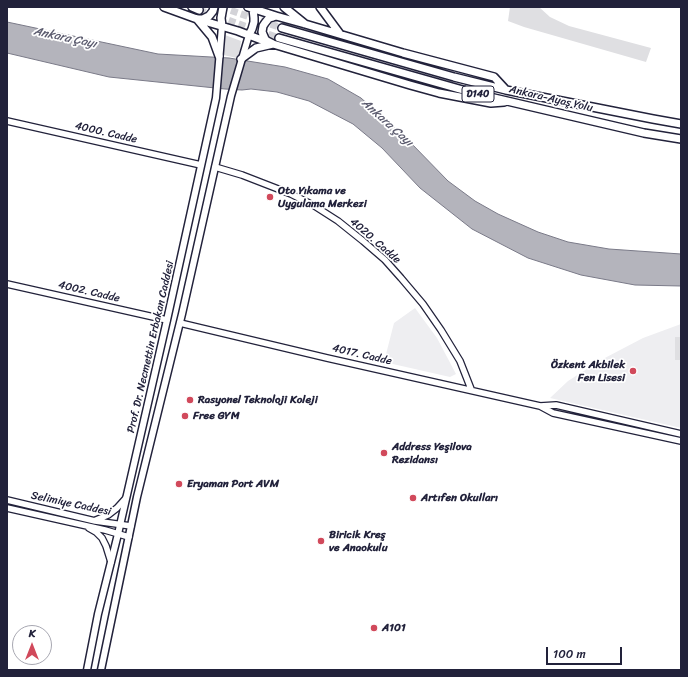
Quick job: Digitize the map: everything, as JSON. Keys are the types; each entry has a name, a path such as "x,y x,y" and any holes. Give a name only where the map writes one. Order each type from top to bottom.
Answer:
{"highway":[{"path":"164,7 273,44 439,94 491,103 512,101"},
{"path":"192,7 199,10"},
{"path":"197,19 203,19 209,16 214,7"},
{"path":"222,26 221,18 223,7"},
{"path":"284,7 304,24"},
{"path":"320,7 340,34"},
{"path":"249,35 254,22 250,8"},
{"path":"250,8 403,53 494,77 506,90"},
{"path":"273,44 263,36 262,29 264,22 276,16"},
{"path":"197,19 212,37 219,56"},
{"name":"Ankara-Ayaş Yolu","path":"282,28 454,77 506,90 681,124"},
{"name":"Ankara-Ayaş Yolu","path":"279,38 477,94 681,139"},
{"path":"241,59 256,48 273,44"}],"main road":[{"name":"Prof. Dr. Necmettin Erbakan Caddesi","path":"87,670 98,614 167,320 216,98 222,26"},
{"name":"Prof. Dr. Necmettin Erbakan Caddesi","path":"100,670 137,497 180,323 231,96 249,35"}],"street":[{"name":"4000. Cadde","path":"7,121 201,165"},
{"name":"4020. Cadde","path":"215,167 266,184 313,205 338,221 363,241 389,265 423,304 460,361 471,390"},
{"name":"4002. Cadde","path":"7,284 167,320"},
{"name":"4017. Cadde","path":"180,323 540,406 553,413 681,442"},
{"name":"4017. Cadde","path":"540,406 556,405 681,434"},
{"path":"95,520 108,515 126,498"},
{"name":"Selimiye Caddesi","path":"7,500 95,520 132,526"},
{"name":"Selimiye Caddesi","path":"7,508 105,530 129,537"},
{"path":"85,526 96,532 102,538 111,562"}],"shaded area":[{"path":"510,7 539,7 550,17 569,26 651,48 646,62 524,27 508,21"},
{"path":"225,35 241,41 237,58 223,55"},
{"path":"415,308 437,338 456,374 450,377 384,362 394,323"},
{"name":"Özkent Akbilek Fen Lisesi","path":"681,324 681,428 550,398 568,381 601,360 643,338"},
{"path":"675,337 681,337 681,360 675,360"}],"water":[{"name":"Ankara Çayı","path":"7,22 158,54 229,58 285,67 328,79 361,98 410,142 448,181 475,201 498,214 538,232 568,242 609,249 681,254 681,286 635,285 581,275 528,258 472,229 420,188 382,148 353,124 309,101 277,92 251,89 225,89 109,77 7,53"}],"tunnel":[{"path":"221,7 282,28"},
{"path":"199,10 279,38"}],"place":[{"name":"Oto Yıkama ve Uygulama Merkezi","path":"270,197"},
{"name":"Özkent Akbilek Fen Lisesi","path":"633,371"},
{"name":"Rasyonel Teknoloji Koleji","path":"190,400"},
{"name":"Free GYM","path":"185,416"},
{"name":"Address Yeşilova Rezidansı","path":"384,453"},
{"name":"Eryaman Port AVM","path":"179,484"},
{"name":"Artıfen Okulları","path":"413,498"},
{"name":"Biricik Kreş ve Anaokulu","path":"321,541"},
{"name":"A101","path":"374,628"}]}
